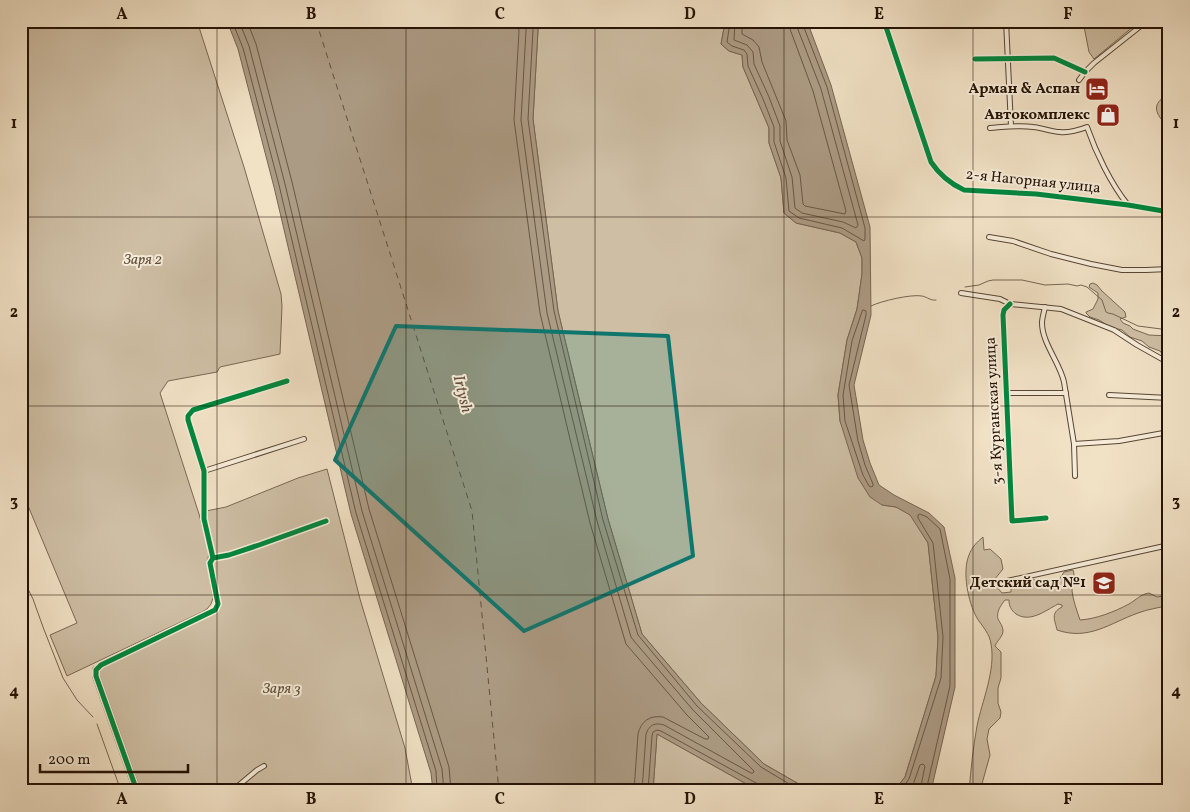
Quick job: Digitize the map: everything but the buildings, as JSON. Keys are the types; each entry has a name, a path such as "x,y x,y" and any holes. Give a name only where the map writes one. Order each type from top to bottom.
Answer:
{"street":[{"name":"2-я Нагорная улица","path":"884,21 931,162 952,183 964,190 1036,194 1169,212"},
{"path":"1006,21 1011,126"},
{"path":"1079,80 1094,64 1147,21"},
{"path":"975,59 1054,58 1085,72"},
{"path":"990,128 1032,127 1067,132 1087,128 1113,184 1128,205"},
{"path":"989,237 1013,241 1051,254 1122,270 1169,269"},
{"path":"961,293 1000,299 1010,304 1060,309 1106,326 1137,346 1169,363"},
{"name":"3-я Курганская улица","path":"1010,304 1004,310 1003,315 1012,521 1046,518"},
{"path":"1044,307 1042,324 1044,335 1063,375 1074,444 1075,476"},
{"path":"137,791 96,676 96,670 101,665 215,610 218,604 210,563 213,558 204,519 204,471 188,416 193,410 287,381"},
{"path":"1006,392 1066,393"},
{"path":"1109,395 1169,398"},
{"path":"1074,444 1119,441 1169,432"},
{"path":"204,471 304,439"},
{"path":"213,558 229,555 326,521"},
{"path":"1007,581 1169,545"},
{"path":"232,791 264,766"}],"highlighted area":[{"path":"396,326 668,336 693,556 524,631 335,460"}],"green space":[{"name":"Заря 2","path":"21,21 197,21 244,167 281,294 282,306 280,354 220,367 217,372 168,381 160,393 199,514 209,552 208,567 213,598 211,604 202,612 67,676 50,635 77,623 21,489"},
{"path":"537,21 724,21 721,44 729,51 742,55 743,67 769,128 769,143 781,178 784,213 796,223 840,233 856,242 862,258 862,274 857,309 847,340 838,395 840,421 882,505 896,507 911,515 928,543 938,637 936,676 905,777 894,791 811,791 764,764 701,703 642,634 608,519 558,311 533,119"},
{"path":"1083,21 1140,21 1094,59 1089,52"},
{"path":"1169,44 1169,127 1160,118 1156,108 1168,93 1162,53"},
{"path":"1093,283 1125,312 1126,317 1120,319 1123,323 1149,335 1169,336 1169,358 1142,341 1130,337 1122,330 1110,327 1090,317 1086,312 1093,309 1098,299 1098,293 1089,287"},
{"name":"Заря 3","path":"327,469 360,599 405,748 413,791 139,791 99,675 100,670 208,616 220,608 213,566 213,560 216,558 206,511 226,507 298,478"},
{"path":"983,537 984,550 990,549 1001,559 1003,569 994,580 995,585 1002,593 1011,592 1011,588 1018,587 1033,579 1046,586 1050,585 1057,582 1064,572 1073,570 1072,591 1080,620 1111,612 1149,593 1157,597 1169,595 1169,605 1142,612 1089,632 1069,633 1057,630 1055,614 1062,605 1058,604 1043,613 1027,617 1016,614 1009,604 1009,600 1005,600 1000,606 998,614 1003,633 995,646 1001,652 1001,678 998,688 1000,718 989,729 987,739 990,755 980,791 969,791 977,726 992,664 990,640 974,611 966,578 969,555"},
{"path":"657,734 759,791 653,791"}],"water":[{"name":"Irtysh","path":"227,21 537,21 533,119 558,311 608,519 642,634 701,703 764,764 811,791 759,791 657,734 653,791 433,791 431,773 351,514 274,187 238,49"},
{"path":"724,21 807,21 831,85 870,227 871,315 854,385 863,440 879,485 929,513 944,527 955,578 955,687 931,791 894,791 905,777 936,676 938,637 928,543 910,515 896,507 882,505 870,497 858,478 840,421 838,395 847,340 857,309 862,274 862,258 856,242 840,233 796,223 784,213 781,178 769,143 769,128 743,67 742,55 729,51 721,44"}],"waterway":[{"path":"965,287 993,280 1022,280 1045,285 1081,285 1087,287 1102,300 1106,312 1138,326 1169,330"},
{"path":"871,306 911,296 922,296 936,300"},
{"path":"21,585 28,589 33,599 63,678 77,700 93,717"},
{"path":"97,724 121,791"}],"ferry route":[{"path":"316,21 472,511 499,791"}],"cycle path":[{"path":"884,21 931,162 954,185 964,190 1036,194 1169,212"},
{"path":"975,59 1054,58 1085,72"},
{"path":"1010,304 1004,310 1003,315 1012,521 1046,518"},
{"path":"213,558 204,519 204,471 188,416 193,410 287,381"},
{"path":"137,791 96,676 96,670 101,665 215,610 218,604 210,563 213,558 229,555 326,521"}],"place":[{"name":"Арман & Аспан","path":"1097,89"},
{"name":"Автокомплекс","path":"1108,115"},
{"name":"Детский сад №1","path":"1104,583"}]}
